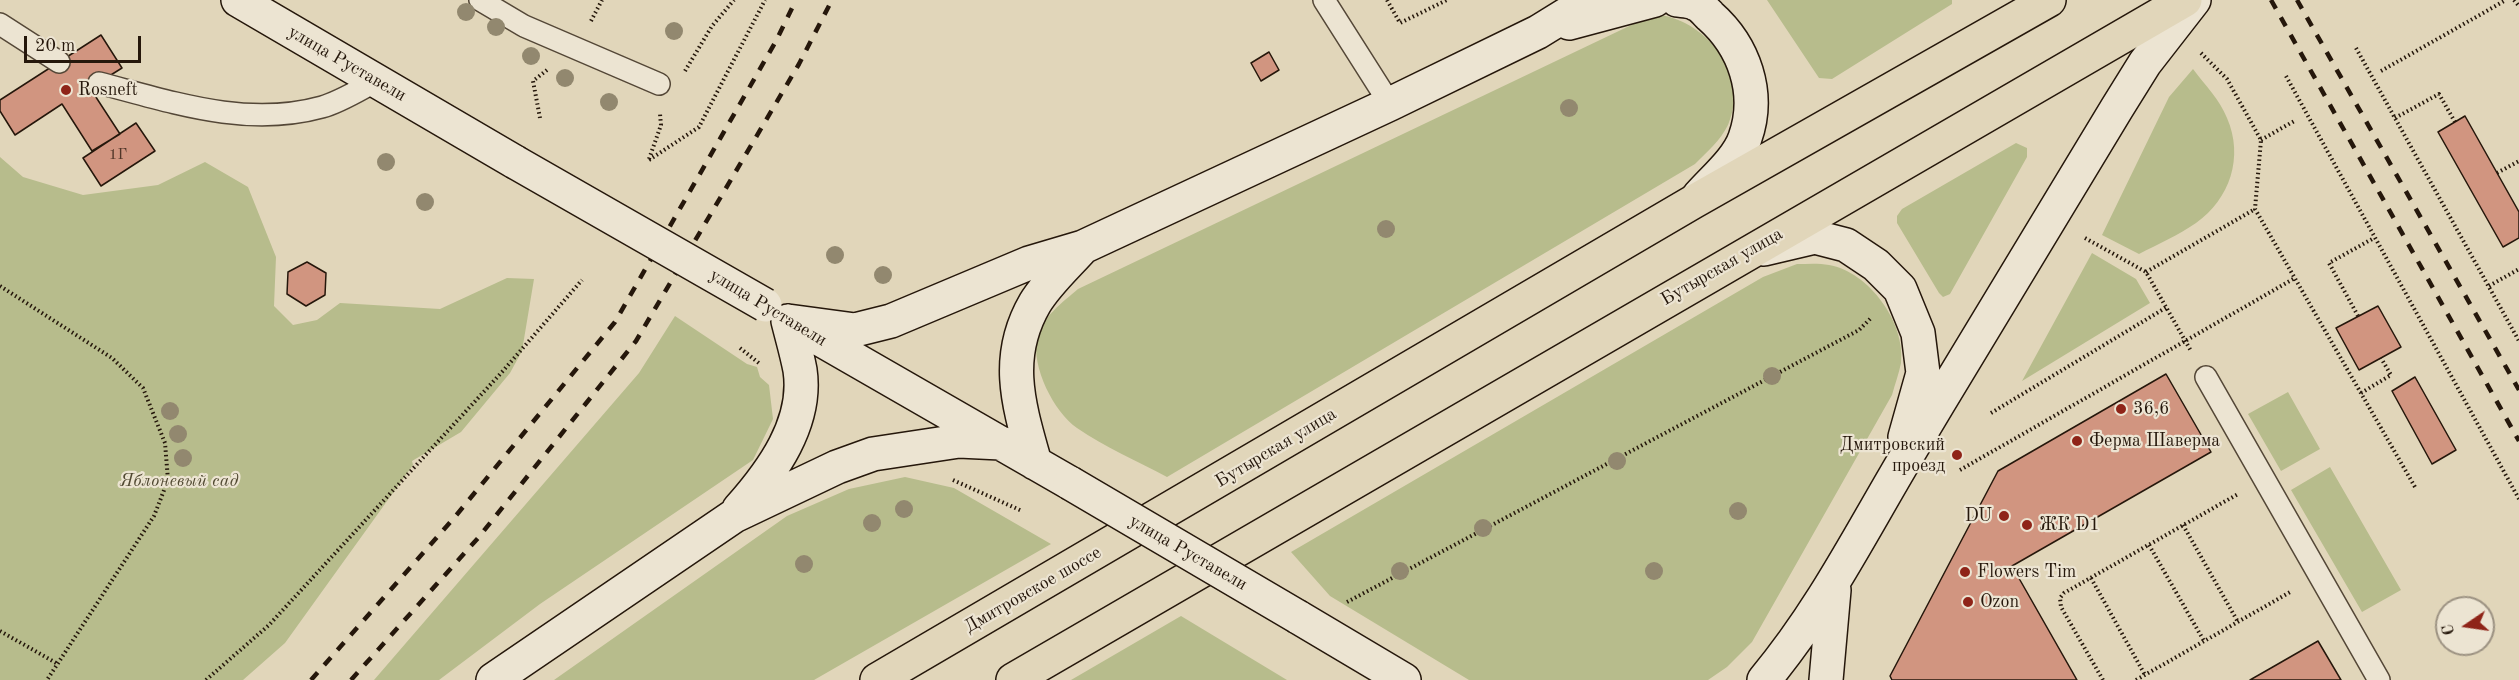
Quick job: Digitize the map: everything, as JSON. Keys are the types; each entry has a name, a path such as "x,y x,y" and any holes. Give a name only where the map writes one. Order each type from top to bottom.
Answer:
{"main road":[{"name":"улица Руставели","path":"237,0 1303,620"},
{"path":"776,313 855,330 891,321 1029,263 1083,247 1390,104 1538,32 1590,0"},
{"path":"1538,32 1655,0"},
{"path":"1677,0 1696,4 1735,42 1747,69 1751,108 1745,139 1726,165 1693,202"},
{"name":"Бутырская улица","path":"1189,499 1693,202 2049,0"},
{"name":"Бутырская улица","path":"1013,680 2185,0"},
{"path":"1764,680 1792,647 1835,583 1892,482 2128,90 2194,0"},
{"path":"1739,257 1784,242 1815,237 1846,245 1876,265 1900,289 1918,333 1923,373 1892,482"},
{"path":"1035,463 1021,414 1015,379 1016,349 1035,303 1083,247"},
{"path":"734,516 765,480 795,423 801,400 800,371 776,313"},
{"path":"493,680 734,516 837,467 873,454 959,441 1001,443"},
{"name":"Дмитровское шоссе","path":"877,680 1189,499"},
{"path":"1826,680 1827,645 1835,583"},
{"path":"1303,620 1404,680"}],"lane":[{"path":"480,0 524,26 659,84"},
{"path":"1324,0 1368,74 1390,104"},
{"path":"0,24 58,62"},
{"path":"99,83 222,113 260,116 322,107 376,81"},
{"path":"2206,377 2379,680"}],"path":[{"path":"734,0 712,26 681,78 659,84 661,124 649,160 699,127 765,0"},
{"path":"1387,0 1400,23 1447,0"},
{"path":"2381,71 2506,0"},
{"path":"2514,0 2519,6"},
{"path":"540,118 533,81 575,48"},
{"path":"2356,48 2519,341"},
{"path":"2198,50 2227,79 2261,140 2255,209 2415,487"},
{"path":"2286,76 2519,500"},
{"path":"2395,118 2439,94 2455,122"},
{"path":"2261,140 2296,120"},
{"path":"2497,173 2519,161"},
{"path":"2146,272 2255,209"},
{"path":"2085,238 2146,272 2206,377"},
{"path":"2358,316 2329,263 2374,238"},
{"path":"2489,286 2519,270"},
{"path":"1960,470 2295,278"},
{"path":"206,680 269,625 502,372 582,280"},
{"path":"0,286 112,358 143,388 165,443 168,480 154,516 47,680"},
{"path":"1303,620 1859,330 1900,289"},
{"path":"1991,413 2167,307"},
{"path":"2361,393 2391,375 2381,358"},
{"path":"2103,680 2060,603 2064,593 2264,479"},
{"path":"2183,525 2238,622"},
{"path":"2149,545 2204,641"},
{"path":"2136,680 2319,575"},
{"path":"2091,578 2145,675"},
{"path":"0,631 58,664"}],"green space":[{"path":"1767,0 1952,0 1952,4 1832,79 1819,78"},
{"path":"1660,15 1694,28 1708,40 1720,54 1729,71 1733,88 1733,106 1725,131 1695,164 1167,477 1088,435 1068,421 1060,411 1041,375 1037,362 1037,338 1048,317 1078,289 1644,19"},
{"path":"2193,69 2227,118 2234,147 2231,176 2218,202 2208,213 2183,232 2139,254 2102,235 2169,97"},
{"path":"2016,143 2027,148 2027,157 1950,294 1943,297 1897,223 1897,216 1902,209"},
{"name":"Яблоневый сад","path":"0,157 23,177 83,195 158,185 205,162 248,187 276,257 274,306 293,325 317,320 340,303 440,309 507,278 534,279 522,351 510,373 461,432 412,461 413,465 285,643 243,680 0,680"},
{"path":"2092,253 2136,279 2150,303 2022,381"},
{"path":"1797,264 1825,264 1844,270 1871,289 1891,316 1901,348 1901,363 1892,395 1752,642 1727,667 1708,680 1469,680 1330,596 1291,552 1763,277"},
{"path":"675,316 747,364 757,367 760,377 769,385 773,419 753,460 540,604 439,680 374,680 639,373"},
{"path":"2288,392 2320,449 2281,471 2248,414"},
{"path":"2330,467 2401,590 2362,612 2291,490"},
{"path":"905,477 954,488 1051,544 814,680 554,680 787,516 849,489"},
{"path":"1181,616 1287,680 1071,680"}],"building":[{"path":"101,35 122,68 90,88 120,134 92,151 62,104 15,135 0,111 0,100"},
{"path":"1269,52 1279,70 1261,81 1251,63"},
{"path":"2465,116 2519,212 2519,238 2503,247 2438,132"},
{"path":"136,123 155,151 101,186 83,158"},
{"path":"307,262 326,273 325,295 306,306 287,294 288,272"},
{"path":"2378,306 2401,347 2359,370 2336,328"},
{"name":"ЖК D1","path":"2166,374 2211,452 2012,566 2077,680 1892,680 1890,676 1998,471"},
{"path":"2415,377 2456,450 2432,464 2392,391"},
{"path":"2318,641 2341,680 2250,680 2271,668"}],"railway":[{"path":"311,680 454,518 615,322 776,41 796,0"},
{"path":"351,680 478,538 636,341 799,64 832,0"},
{"path":"2271,0 2519,441"},
{"path":"2297,0 2519,390"}],"place":[{"name":"Rosneft","path":"66,90"},
{"name":"36,6","path":"2121,409"},
{"name":"Ферма Шаверма","path":"2077,441"},
{"name":"Дмитровский проезд","path":"1957,455"},
{"name":"DU","path":"2004,516"},
{"name":"ЖК D1","path":"2027,525"},
{"name":"Flowers Tim","path":"1965,572"},
{"name":"Ozon","path":"1968,602"}]}
